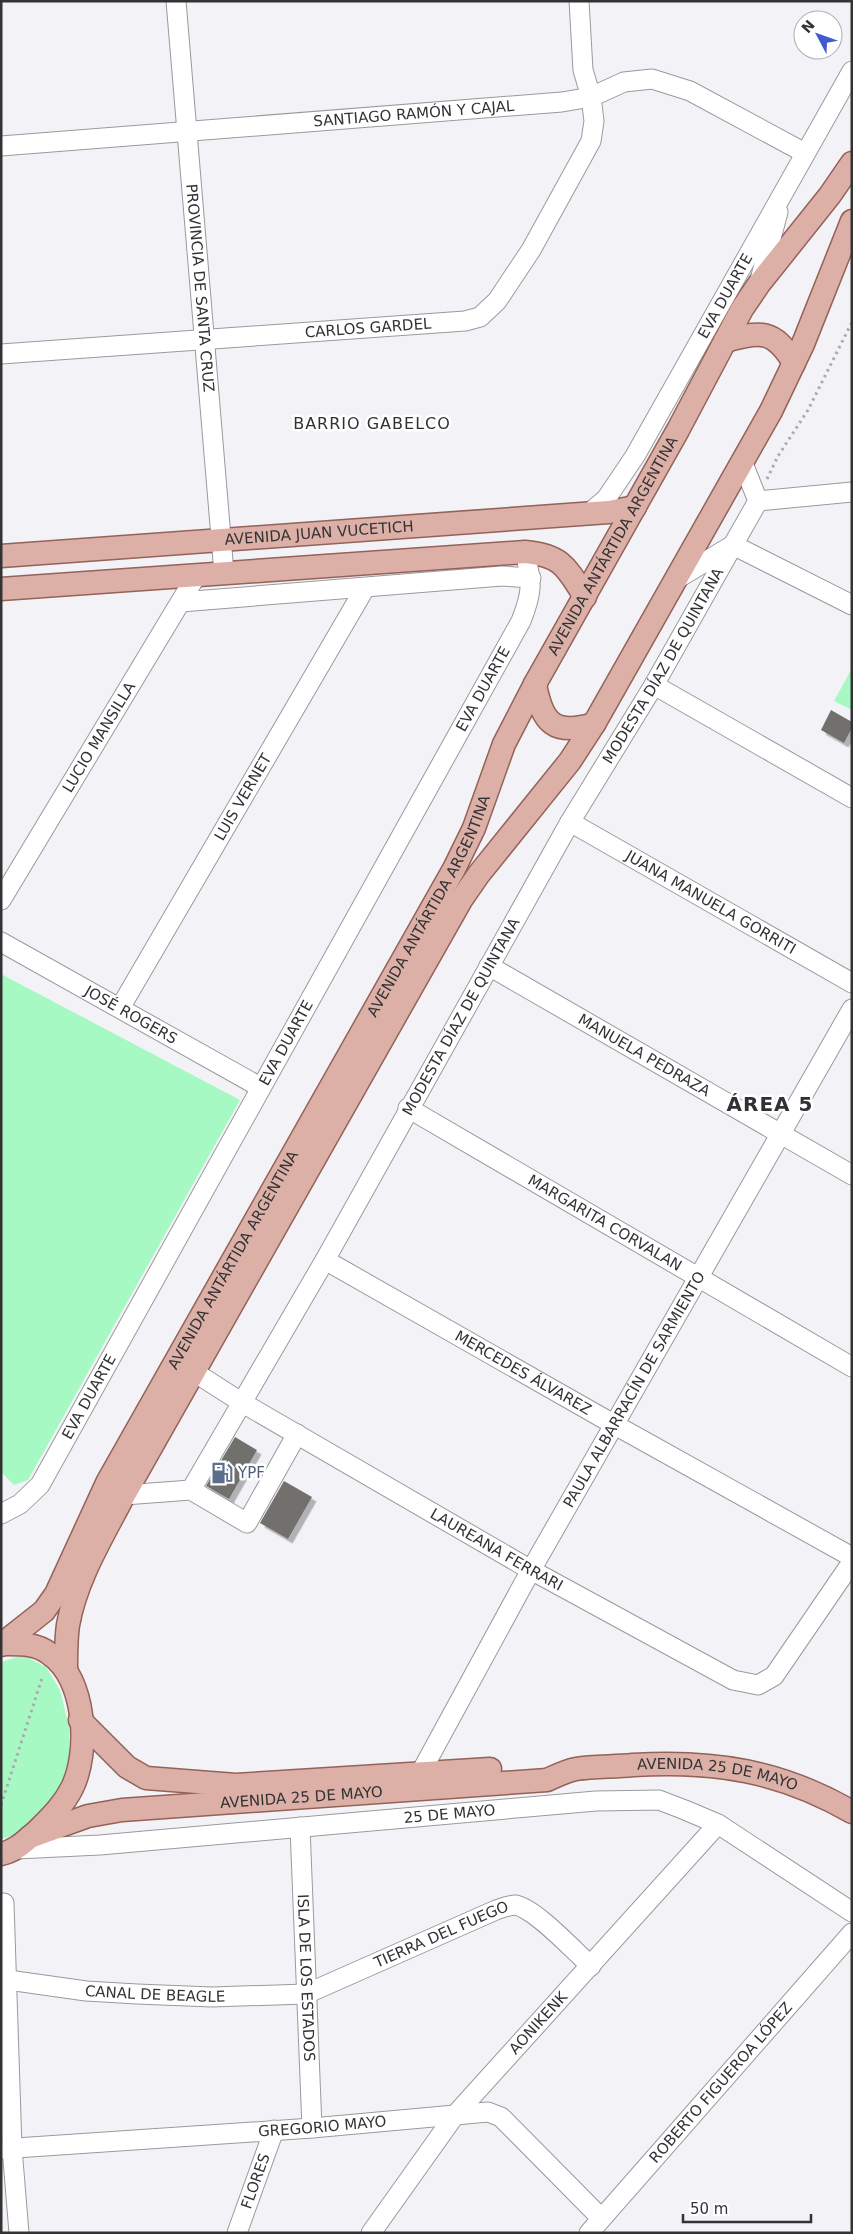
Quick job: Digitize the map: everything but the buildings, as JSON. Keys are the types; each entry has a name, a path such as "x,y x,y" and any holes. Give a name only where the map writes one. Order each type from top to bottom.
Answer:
{"main road":[{"name":"AVENIDA ANTÁRTIDA ARGENTINA","path":"2,1645 44,1611 56,1594 107,1484 454,869 474,828 504,744 535,684 586,597 742,309 759,284 830,195 852,163"},
{"name":"AVENIDA ANTÁRTIDA ARGENTINA","path":"58,1660 74,1602 94,1554 124,1495 402,1001 461,900 479,874 570,760 594,724 742,461 794,363 852,221"},
{"path":"725,341 760,333 778,342 786,350 794,363"},
{"name":"AVENIDA JUAN VUCETICH","path":"1,556 588,514 635,507"},
{"path":"1,589 525,552 544,553 558,559 569,570 586,597"},
{"path":"535,684 542,711 557,726 566,730 594,724"},
{"path":"2,1645 28,1644 58,1660 78,1699 82,1756 73,1787 58,1811 10,1850"},
{"name":"AVENIDA 25 DE MAYO","path":"80,1720 127,1767 146,1778 236,1785 554,1765 576,1770"},
{"name":"AVENIDA 25 DE MAYO","path":"10,1850 88,1816 122,1810 547,1780 576,1770 664,1763 709,1764 760,1772 800,1786 852,1812"}],"street":[{"name":"PROVINCIA DE SANTA CRUZ","path":"176,1 224,572"},
{"name":"CARLOS GARDEL","path":"1,354 465,321 480,317 497,301 531,250 591,141 594,121 591,97 583,70 579,1"},
{"name":"EVA DUARTE","path":"588,514 606,500 635,456 852,71"},
{"name":"SANTIAGO RAMÓN Y CAJAL","path":"1,146 562,102 591,97 624,82 652,79 690,91 805,153"},
{"path":"759,284 785,187"},
{"path":"742,461 758,501 852,492"},
{"name":"MODESTA DÍAZ DE QUINTANA","path":"191,1490 240,1402 325,1260 408,1108 570,822 654,685 758,501"},
{"path":"675,580 733,545 852,605"},
{"name":"EVA DUARTE","path":"1,1514 20,1504 40,1485 520,621 529,599 531,578 525,552"},
{"name":"LUCIO MANSILLA","path":"1,900 196,576"},
{"path":"181,602 502,576 531,578"},
{"name":"LUIS VERNET","path":"120,1008 365,588"},
{"path":"654,685 852,798"},
{"name":"JUANA MANUELA GORRITI","path":"570,822 852,983"},
{"name":"JOSÉ ROGERS","path":"1,942 260,1087"},
{"name":"MANUELA PEDRAZA","path":"489,966 852,1175"},
{"name":"PAULA ALBARRACÍN DE SARMIENTO","path":"421,1772 531,1570 852,1010"},
{"name":"MARGARITA CORVALAN","path":"408,1108 852,1367"},
{"name":"MERCEDES ÁLVAREZ","path":"325,1260 852,1557"},
{"name":"LAUREANA FERRARI","path":"194,1372 240,1402 531,1570 733,1680 758,1685 774,1676 852,1562"},
{"path":"124,1495 191,1490 247,1523 296,1434"},
{"name":"25 DE MAYO","path":"10,1850 100,1845 631,1799 659,1800 718,1824 852,1912"},
{"name":"AONIKENK","path":"371,2233 456,2115 718,1824"},
{"name":"ISLA DE LOS ESTADOS","path":"300,1827 312,2128"},
{"path":"4,1903 3,1979 7,2148 19,2233"},
{"name":"TIERRA DEL FUEGO","path":"306,1994 496,1910 515,1905 529,1911 548,1926 591,1966"},
{"name":"ROBERTO FIGUEROA LÓPEZ","path":"595,2226 852,1933"},
{"name":"CANAL DE BEAGLE","path":"3,1979 86,1990 137,1994 212,1997 306,1994"},
{"name":"GREGORIO MAYO","path":"7,2148 312,2128 488,2112 501,2117 595,2226"},
{"name":"FLORES","path":"237,2233 274,2130"}],"path":[{"path":"758,501 778,456 808,410 852,322"},
{"path":"1,1805 58,1660"}],"green space":[{"path":"852,668 852,710 834,701"},
{"path":"1,974 240,1100 28,1480 14,1485 1,1472"},
{"path":"23,1655 46,1667 60,1690 69,1727 69,1771 50,1808 15,1835 1,1839 1,1662"}],"place":[{"name":"YPF","path":"222,1473"}],"district":[{"name":"BARRIO GABELCO","path":"372,423"},
{"name":"ÁREA 5","path":"770,1104"}]}
